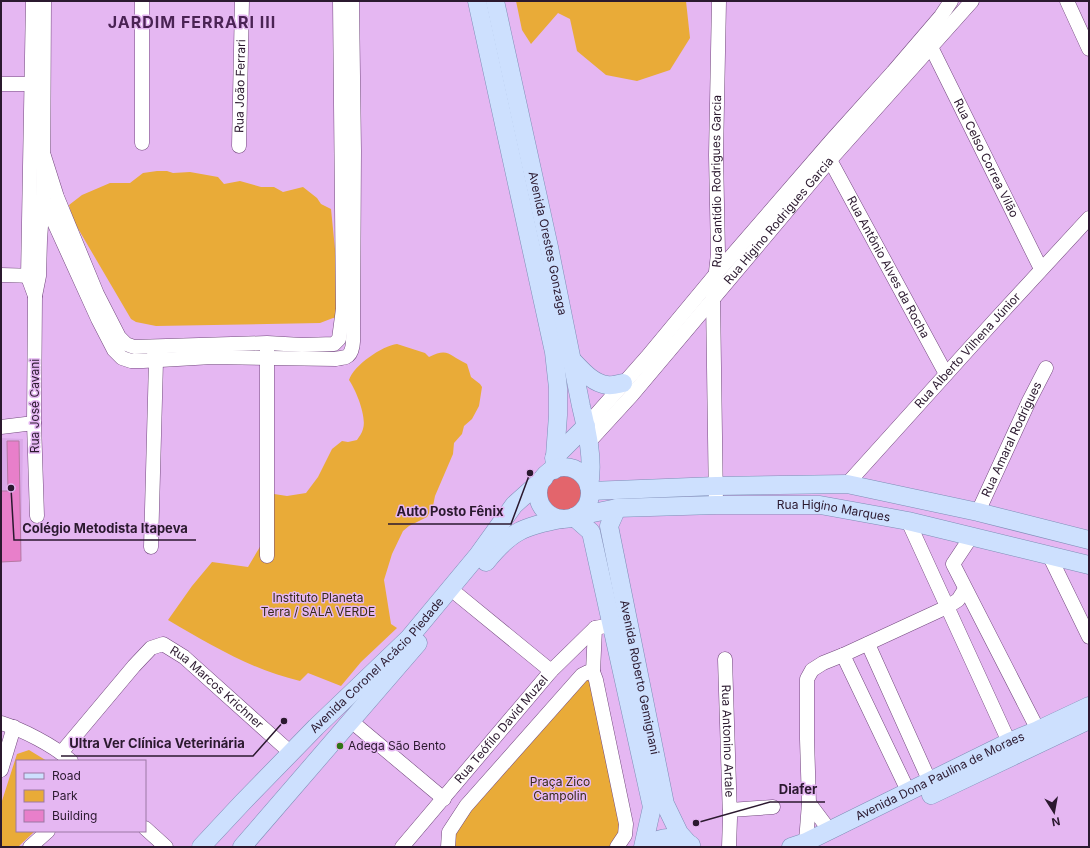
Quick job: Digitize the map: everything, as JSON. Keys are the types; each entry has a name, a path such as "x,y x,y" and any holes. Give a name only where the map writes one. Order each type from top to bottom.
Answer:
{"main road":[{"name":"Avenida Orestes Gonzaga","path":"477,1 554,352 558,388 558,415 551,468"},
{"name":"Avenida Orestes Gonzaga","path":"495,1 550,247 587,434 591,469 589,488"},
{"path":"572,360 591,379 608,386 623,383"},
{"name":"Avenida Coronel Acácio Piedade","path":"202,847 242,803 291,753 409,638 478,555 514,505 587,434"},
{"path":"551,468 572,469 582,476 589,488 590,497 584,509 568,518 554,517 542,507 539,500 538,492 540,484 551,468"},
{"path":"841,509 834,501 836,490 847,484"},
{"name":"Rua Higino Marques","path":"589,488 847,484 978,512 1089,540"},
{"name":"Rua Higino Marques","path":"242,847 396,669 489,558 511,536 528,527 616,508 716,505 820,505 908,521 1089,565"},
{"name":"Avenida Roberto Gemignani","path":"616,508 609,526 665,804 679,833 692,846"},
{"name":"Avenida Roberto Gemignani","path":"568,518 591,532 603,626 652,807 644,847"},
{"name":"Avenida Dona Paulina de Moraes","path":"806,846 830,830 909,793 1009,742 1089,706"},
{"name":"Avenida Dona Paulina de Moraes","path":"806,846 1089,720"},
{"path":"644,847 653,841 664,838 676,838 692,846"}],"street":[{"path":"33,1 31,84 33,276"},
{"path":"33,276 40,240 43,198 44,1"},
{"path":"142,1 142,143"},
{"name":"Rua João Ferrari","path":"239,146 242,1"},
{"path":"44,156 57,197 97,294 119,337 126,344 134,347 267,343 320,345 334,344 339,339 343,309 344,263 340,1"},
{"path":"43,198 98,319 114,350 122,358 131,361 156,361 212,357 336,359 350,354 352,346 354,301 352,1"},
{"name":"Rua Cantídio Rodrigues Garcia","path":"716,505 713,298 718,254 716,155 719,1"},
{"name":"Rua Higino Rodrigues Garcia","path":"587,434 623,383 647,357 715,275 831,141 893,72 941,16 951,1"},
{"name":"Rua Higino Rodrigues Garcia","path":"587,434 632,395 830,160 972,1"},
{"path":"1067,1 1089,48"},
{"name":"Rua Celso Correa Vilão","path":"931,48 1041,270"},
{"path":"1,84 31,84"},
{"name":"Rua Antônio Alves da Rocha","path":"830,160 946,374"},
{"name":"Rua Alberto Vilhena Júnior","path":"847,484 1089,218"},
{"path":"1,275 33,276"},
{"name":"Rua José Cavani","path":"33,276 35,296 34,423 37,516"},
{"path":"267,343 267,556"},
{"path":"151,548 156,361 152,347"},
{"name":"Rua Amaral Rodrigues","path":"978,512 1005,451 1046,368"},
{"path":"1,427 34,423"},
{"path":"908,521 1009,742"},
{"path":"971,537 953,564 1038,730"},
{"path":"1049,555 1089,637"},
{"path":"806,846 809,803 806,738 807,679 812,670 823,663 868,644 947,607 958,600 965,589"},
{"path":"458,595 551,671"},
{"path":"603,626 593,672 596,680 626,824 626,835 617,847"},
{"name":"Rua Teófilo David Muzel","path":"402,847 551,671 603,626"},
{"name":"Rua Marcos Krichner","path":"66,757 134,666 151,648 163,644 184,657 291,753"},
{"path":"868,644 930,782"},
{"path":"843,655 909,793"},
{"name":"Rua Antonino Artale","path":"726,659 730,810 729,847"},
{"path":"448,847 449,832 466,806 582,675 588,672 593,672"},
{"path":"350,721 444,799"},
{"path":"1,770 8,725 66,757"},
{"path":"809,803 830,830"},
{"path":"730,810 773,807"},
{"path":"146,829 166,847"},
{"path":"30,847 47,832"}],"shaded area":[{"path":"1,438 23,439 21,561 1,562"},
{"path":"564,476 576,481 581,493 576,505 564,510 552,505 547,493 552,481"}],"green space":[{"path":"516,1 686,1 690,38 670,70 637,81 606,75 577,51 570,19 558,13 531,44 522,30"},
{"path":"167,171 173,173 190,172 218,177 224,184 240,181 261,187 274,187 283,192 303,187 317,198 321,204 331,209 342,319 333,318 320,323 156,326 136,322 131,319 73,220 69,205 82,195 110,183 130,183 143,173"},
{"name":"Instituto Planeta Terra / SALA VERDE","path":"397,344 425,353 429,357 441,353 449,354 467,364 471,377 482,387 479,406 472,419 464,426 462,434 454,443 453,454 435,496 433,506 427,517 409,526 403,531 392,554 384,580 391,624 397,628 361,662 341,686 308,673 300,681 265,670 232,656 168,620 192,586 212,562 248,567 261,545 273,553 274,494 287,496 306,493 318,477 332,449 342,441 348,442 357,440 364,424 358,397 349,380 356,368 369,357 384,348"},
{"name":"Praça Zico Campolin","path":"588,673 625,824 616,847 449,847 450,832"},
{"path":"29,750 45,760 16,760 16,832 34,832 18,847 1,847 1,804 17,754"}],"building":[{"path":"7,441 19,441 21,561 1,562 1,491 8,491"}],"place":[{"name":"Auto Posto Fênix","path":"530,473"},
{"name":"Colégio Metodista Itapeva","path":"11,488"},
{"name":"Ultra Ver Clínica Veterinária","path":"284,721"},
{"name":"Adega São Bento","path":"340,746"},
{"name":"Diafer","path":"696,823"}],"district":[{"name":"JARDIM FERRARI III","path":"192,22"}]}
